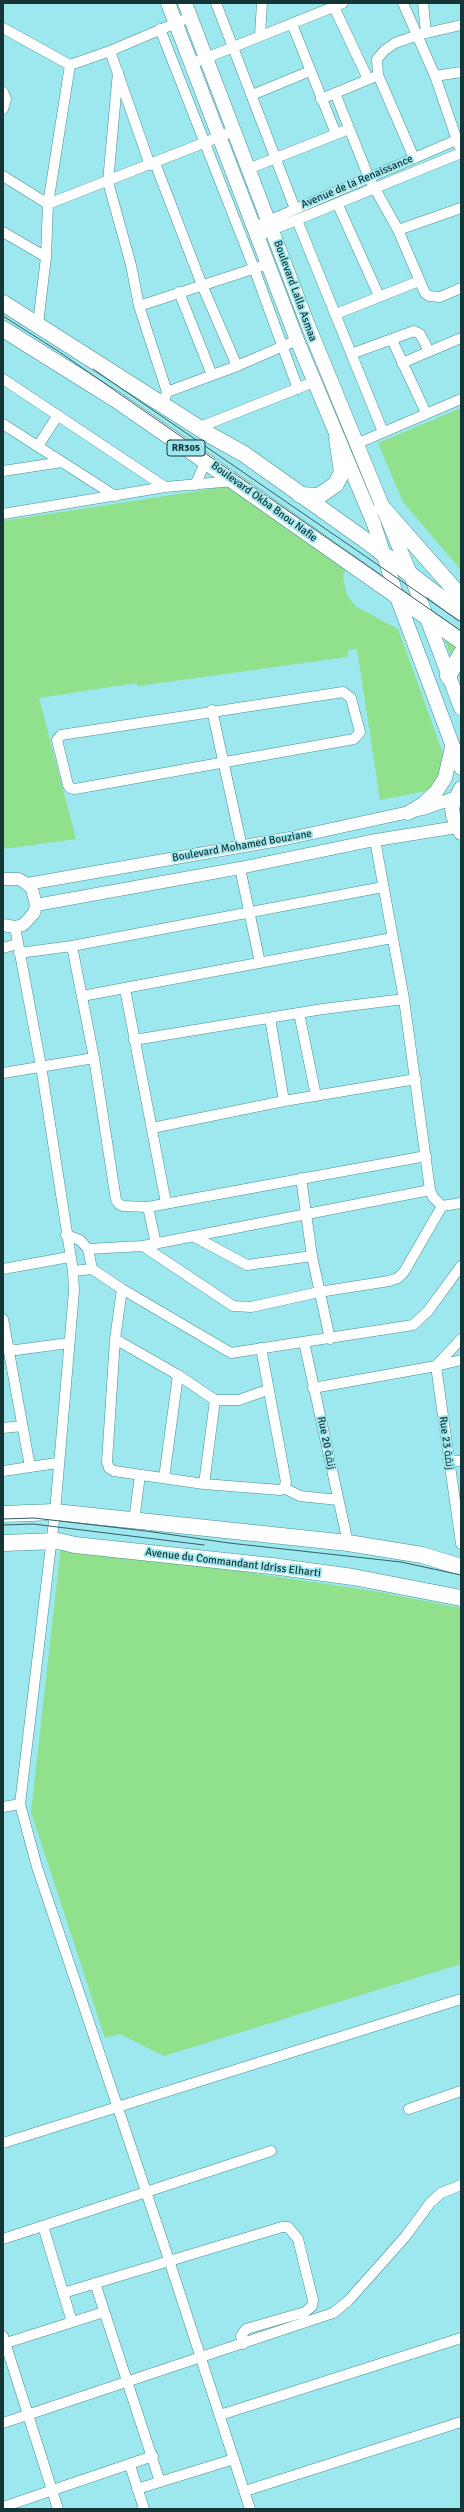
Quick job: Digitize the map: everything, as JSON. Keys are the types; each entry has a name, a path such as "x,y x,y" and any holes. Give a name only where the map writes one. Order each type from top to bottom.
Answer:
{"main road":[{"name":"Boulevard Lalla Asmaa","path":"168,3 297,340 377,534 397,597 461,768"},
{"name":"Boulevard Lalla Asmaa","path":"185,3 208,58 248,169 271,225 308,325 411,576 424,616 461,708"},
{"name":"RR305","path":"3,303 165,398 200,427 244,454 384,555 461,613"},
{"name":"Boulevard Okba Bnou Nafie","path":"3,329 115,399 206,461 461,642"},
{"path":"300,495 319,496 336,484 342,472 338,439"},
{"path":"382,507 461,597"},
{"path":"448,676 461,654"},
{"path":"408,813 423,804 436,792 445,778 450,762 452,744"},
{"path":"458,793 453,816 459,830"},
{"path":"3,1514 55,1512 348,1544 422,1555 461,1566"},
{"name":"Avenue du Commandant Idriss Elharti","path":"3,1543 50,1541 279,1567 353,1577 461,1598"}],"street":[{"path":"216,3 234,46 295,209"},
{"path":"260,35 262,3"},
{"path":"403,3 422,34 435,76 459,139 461,151"},
{"path":"422,34 423,3"},
{"path":"191,64 260,35 292,24 338,5 368,79"},
{"path":"3,28 70,65 110,51 190,17"},
{"path":"292,24 336,134"},
{"path":"414,158 378,75 377,59 384,50 422,34 461,26"},
{"path":"160,29 254,268 298,389"},
{"path":"110,51 152,164 237,366"},
{"path":"38,324 46,257 48,204 70,65"},
{"path":"252,95 310,71"},
{"path":"118,72 108,182 131,265 139,306 165,398 212,375 297,340"},
{"path":"435,76 461,72"},
{"path":"322,99 378,75"},
{"path":"3,92 6,99 3,109"},
{"path":"335,93 369,178 398,230 425,293 432,297 440,297 461,288"},
{"path":"248,169 349,129"},
{"path":"48,204 108,182 234,131"},
{"name":"Avenue de la Renaissance","path":"271,225 295,209 459,139"},
{"name":"Avenue de la Renaissance","path":"256,231 271,225 297,220 338,205 461,151"},
{"path":"3,176 48,204"},
{"path":"338,205 379,296"},
{"path":"398,230 461,208"},
{"path":"297,220 383,432"},
{"path":"3,232 46,257"},
{"path":"139,306 268,264"},
{"path":"336,314 419,281"},
{"path":"179,292 212,375"},
{"path":"351,354 417,331 428,351"},
{"path":"402,363 461,338"},
{"path":"392,340 426,413"},
{"path":"3,379 165,487"},
{"path":"200,427 314,382"},
{"path":"356,444 461,399"},
{"path":"38,446 58,415"},
{"path":"3,424 115,496"},
{"path":"195,485 206,461"},
{"path":"3,471 62,462"},
{"path":"3,514 165,487 234,481"},
{"path":"343,692 351,698 360,732 354,739 222,763 70,788 57,740 61,735 212,710 343,692"},
{"path":"212,710 222,763 242,847"},
{"name":"Boulevard Mohamed Bouziane","path":"27,884 242,847 408,813 458,793"},
{"name":"Boulevard Mohamed Bouziane","path":"36,905 240,868 375,840 459,830"},
{"path":"375,840 404,999 430,1190 433,1197 442,1206"},
{"path":"240,868 260,962"},
{"path":"3,879 20,879 27,884 32,890 36,905 29,920 15,927 3,926"},
{"path":"3,948 18,949 72,946 383,887"},
{"path":"15,927 41,1066 69,1257 73,1271 74,1291 57,1463 55,1512 50,1541 20,1804 36,1867 146,2191 250,2509"},
{"path":"82,996 392,938"},
{"path":"72,946 94,1058 116,1200 123,1206 148,1207 426,1156"},
{"path":"125,989 166,1203"},
{"path":"134,1040 299,1013 404,999"},
{"path":"299,1013 316,1096"},
{"path":"270,1018 284,1101"},
{"path":"3,1074 41,1066 94,1058"},
{"path":"152,1128 284,1101 416,1079"},
{"path":"301,1178 312,1256 330,1339"},
{"path":"88,1249 156,1244 430,1190"},
{"path":"442,1206 461,1203"},
{"path":"143,1246 233,1306 251,1307 319,1292 389,1282 398,1278 404,1272 442,1206"},
{"path":"148,1207 156,1244"},
{"path":"66,1234 80,1240 88,1249 92,1269"},
{"path":"193,1236 247,1265 312,1256"},
{"path":"3,1269 69,1257"},
{"path":"73,1271 92,1269 221,1349 231,1353 330,1339 413,1325 428,1311 461,1266"},
{"path":"122,1289 115,1339 107,1462 109,1468 114,1471 204,1484 280,1490 284,1488 300,1496 338,1500"},
{"path":"3,1319 6,1347 30,1467"},
{"path":"115,1339 178,1375 215,1400 239,1400 267,1390"},
{"path":"436,1366 461,1339"},
{"name":"Rue 20 زنقة","path":"304,1342 348,1544"},
{"path":"6,1347 16,1350 69,1343"},
{"path":"261,1348 267,1390 286,1482 284,1488"},
{"path":"314,1388 436,1366 461,1360"},
{"name":"Rue 23 زنقة","path":"436,1366 448,1460 459,1519 461,1544"},
{"path":"164,1478 178,1375"},
{"path":"204,1484 215,1400"},
{"path":"3,1428 22,1426"},
{"path":"448,1460 461,1461"},
{"path":"3,1472 57,1463"},
{"path":"134,1521 140,1475"},
{"path":"3,1807 20,1804"},
{"path":"3,2143 461,2000"},
{"path":"409,2109 461,2091"},
{"path":"3,2239 271,2151"},
{"path":"3,2423 127,2383 333,2313 341,2308 405,2237 430,2203 441,2193 461,2185"},
{"path":"44,2226 72,2322"},
{"path":"63,2293 282,2226 292,2231 298,2239 313,2300 312,2306 305,2312 246,2329 241,2336 243,2344"},
{"path":"95,2283 127,2383 153,2456 160,2482"},
{"path":"58,2509 4,2341 104,2312"},
{"path":"220,2415 461,2338"},
{"path":"245,2491 461,2422"},
{"path":"3,2507 53,2492 153,2456"},
{"path":"138,2489 234,2459"},
{"path":"130,2465 144,2509"}],"green space":[{"path":"461,408 461,570 403,502 378,443"},
{"path":"227,478 347,566 343,577 347,595 355,606 398,629 452,778 447,787 380,800 357,649 348,650 347,657 138,686 136,683 39,698 76,839 3,849 3,521 211,489"},
{"path":"442,633 461,647 461,682"},
{"path":"61,1545 374,1591 461,1608 461,1964 164,2056 120,2034 105,2038 31,1812"}],"tram line":[{"path":"3,316 58,351 461,631"},
{"path":"93,369 461,622"},
{"path":"3,1519 34,1518 146,1531 229,1543 401,1562 461,1575"},
{"path":"3,1525 33,1524 204,1545"}]}
